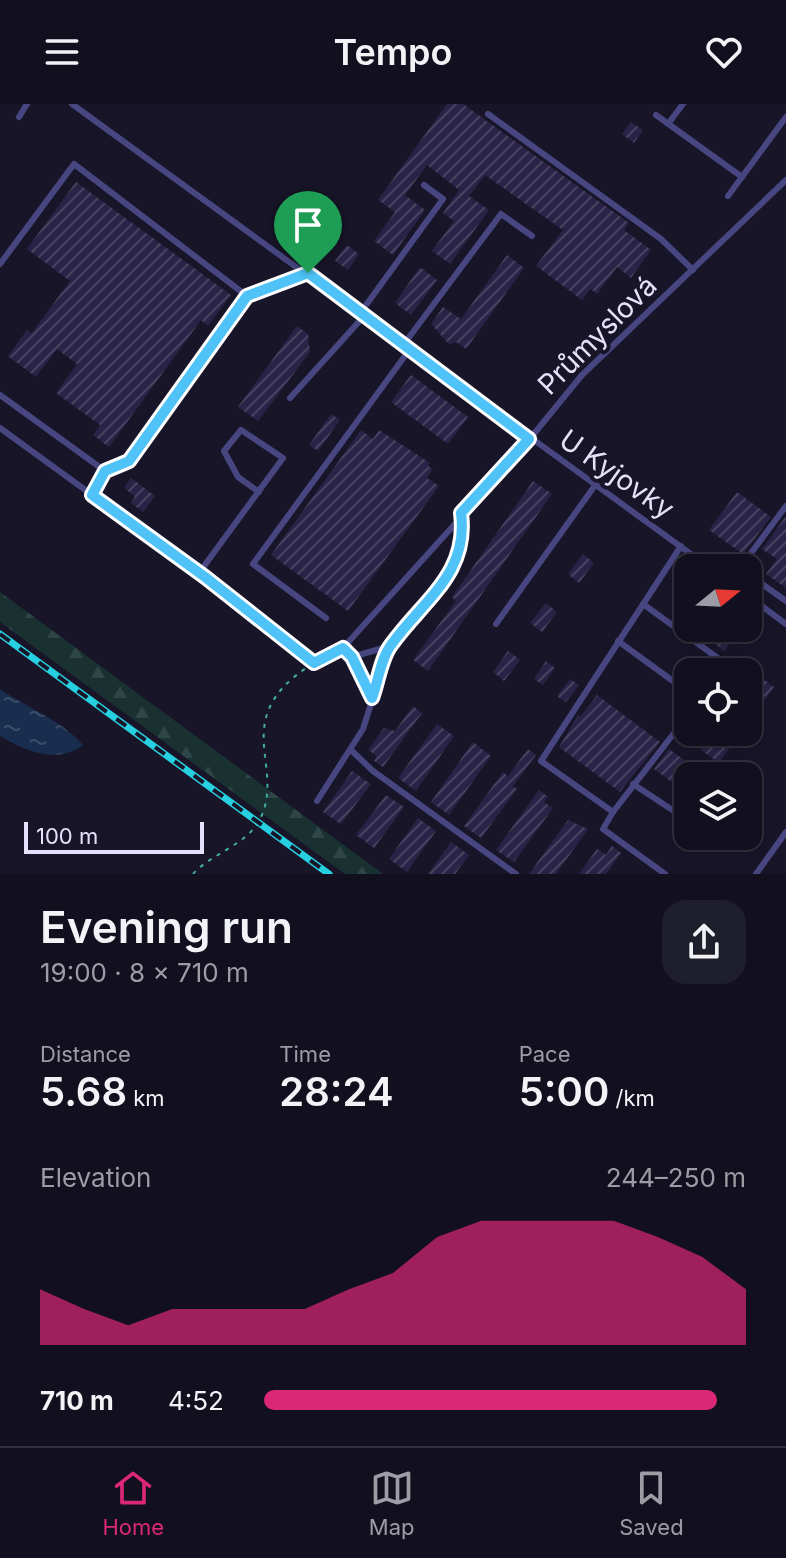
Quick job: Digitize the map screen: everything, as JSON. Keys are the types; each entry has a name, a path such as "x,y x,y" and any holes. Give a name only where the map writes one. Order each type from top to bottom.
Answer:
{"lane":[{"path":"19,117 27,104"},
{"name":"U Kyjovky","path":"72,104 363,313 529,439 692,554"},
{"path":"668,124 683,104"},
{"path":"488,114 661,239 693,270"},
{"path":"656,115 742,177"},
{"path":"728,196 786,117"},
{"path":"0,264 74,164 247,296"},
{"name":"Průmyslová","path":"314,663 343,648 582,375 786,180"},
{"path":"290,398 363,313 443,199 424,185"},
{"path":"326,618 253,564 501,214 532,236"},
{"path":"92,495 105,471 129,461 247,296 308,273"},
{"path":"0,395 105,471"},
{"path":"0,428 199,573 314,663"},
{"path":"199,573 259,492 283,458 241,430 224,451 238,477 259,492"},
{"path":"496,624 596,484"},
{"path":"750,554 786,506"},
{"path":"317,801 352,751 363,729 390,646 458,562 464,538 461,513"},
{"path":"613,812 541,761 681,546"},
{"path":"762,585 785,602 775,616"},
{"path":"643,604 718,658"},
{"path":"762,606 786,624"},
{"path":"618,641 674,682"},
{"path":"352,657 390,646"},
{"path":"343,648 352,657 372,698"},
{"path":"665,874 603,829 633,784 674,733"},
{"path":"352,751 373,771 516,874"},
{"path":"633,784 674,811"},
{"path":"756,874 786,832"}],"path":[{"path":"193,874 248,835 260,819 266,798 263,726 287,685 314,663"}],"green space":[{"path":"0,592 383,874 345,874 0,622"}],"water":[{"path":"0,689 54,721 83,745 62,754 41,754 0,736"}],"building":[{"path":"447,104 463,104 629,223 624,230 651,250 631,278 617,267 597,294 591,289 582,300 536,266 563,230 485,175 469,196 489,210 450,264 432,251 454,221 443,213 459,190 427,165 405,195 425,210 393,255 374,241 395,212 378,200"},
{"path":"631,122 643,130 634,143 622,134"},
{"path":"76,182 231,295 208,326 201,320 109,447 93,435 100,425 56,393 77,364 57,349 36,377 8,356 27,330 31,334 70,281 27,249"},
{"path":"347,245 359,254 348,270 335,261"},
{"path":"507,255 524,268 466,349 456,342 449,344 431,324 443,307 461,319"},
{"path":"420,267 437,280 411,315 395,303"},
{"path":"297,326 308,334 310,352 258,421 238,407"},
{"path":"411,375 468,417 448,444 391,402"},
{"path":"331,414 340,420 318,451 309,445"},
{"path":"361,430 373,439 379,430 430,463 428,466 433,469 427,478 439,486 348,611 271,555"},
{"path":"131,478 155,496 143,512 131,503 135,496 124,488"},
{"path":"533,481 552,494 428,671 413,660 456,601 452,597"},
{"path":"737,492 771,517 743,554 709,530"},
{"path":"786,516 786,588 766,574 777,559 762,549"},
{"path":"583,554 594,563 579,583 568,574"},
{"path":"546,603 557,612 542,632 530,623"},
{"path":"712,642 731,642 724,651"},
{"path":"508,651 520,660 504,681 493,672"},
{"path":"546,661 555,668 543,685 534,679"},
{"path":"762,678 774,687 762,704"},
{"path":"570,679 579,685 566,702 557,696"},
{"path":"597,695 660,742 620,792 559,747 578,715 580,717"},
{"path":"413,706 422,713 383,767 374,761 377,756 368,750 384,728 395,731"},
{"path":"437,724 454,736 416,791 398,778"},
{"path":"473,742 491,756 449,815 431,802"},
{"path":"704,746 731,746 720,762 701,750"},
{"path":"528,749 536,755 513,786 517,789 481,838 464,826 503,772 508,776"},
{"path":"669,749 687,762 674,762 674,784 654,769"},
{"path":"352,771 371,784 341,824 323,812"},
{"path":"539,790 548,797 544,802 553,808 514,862 496,850"},
{"path":"386,795 404,807 374,848 356,835"},
{"path":"418,818 436,831 407,872 389,859"},
{"path":"568,820 588,829 556,874 529,874"},
{"path":"451,842 469,855 455,874 428,874"},
{"path":"612,846 621,853 606,874 579,874 597,849 606,855"}],"railway":[{"path":"0,634 329,874"}],"route":[{"path":"308,273 529,439 461,513 464,538 458,562 390,646 372,698 352,657 343,648 334,656 314,663 205,577 92,495 105,471 129,461 247,296 308,273"}]}
